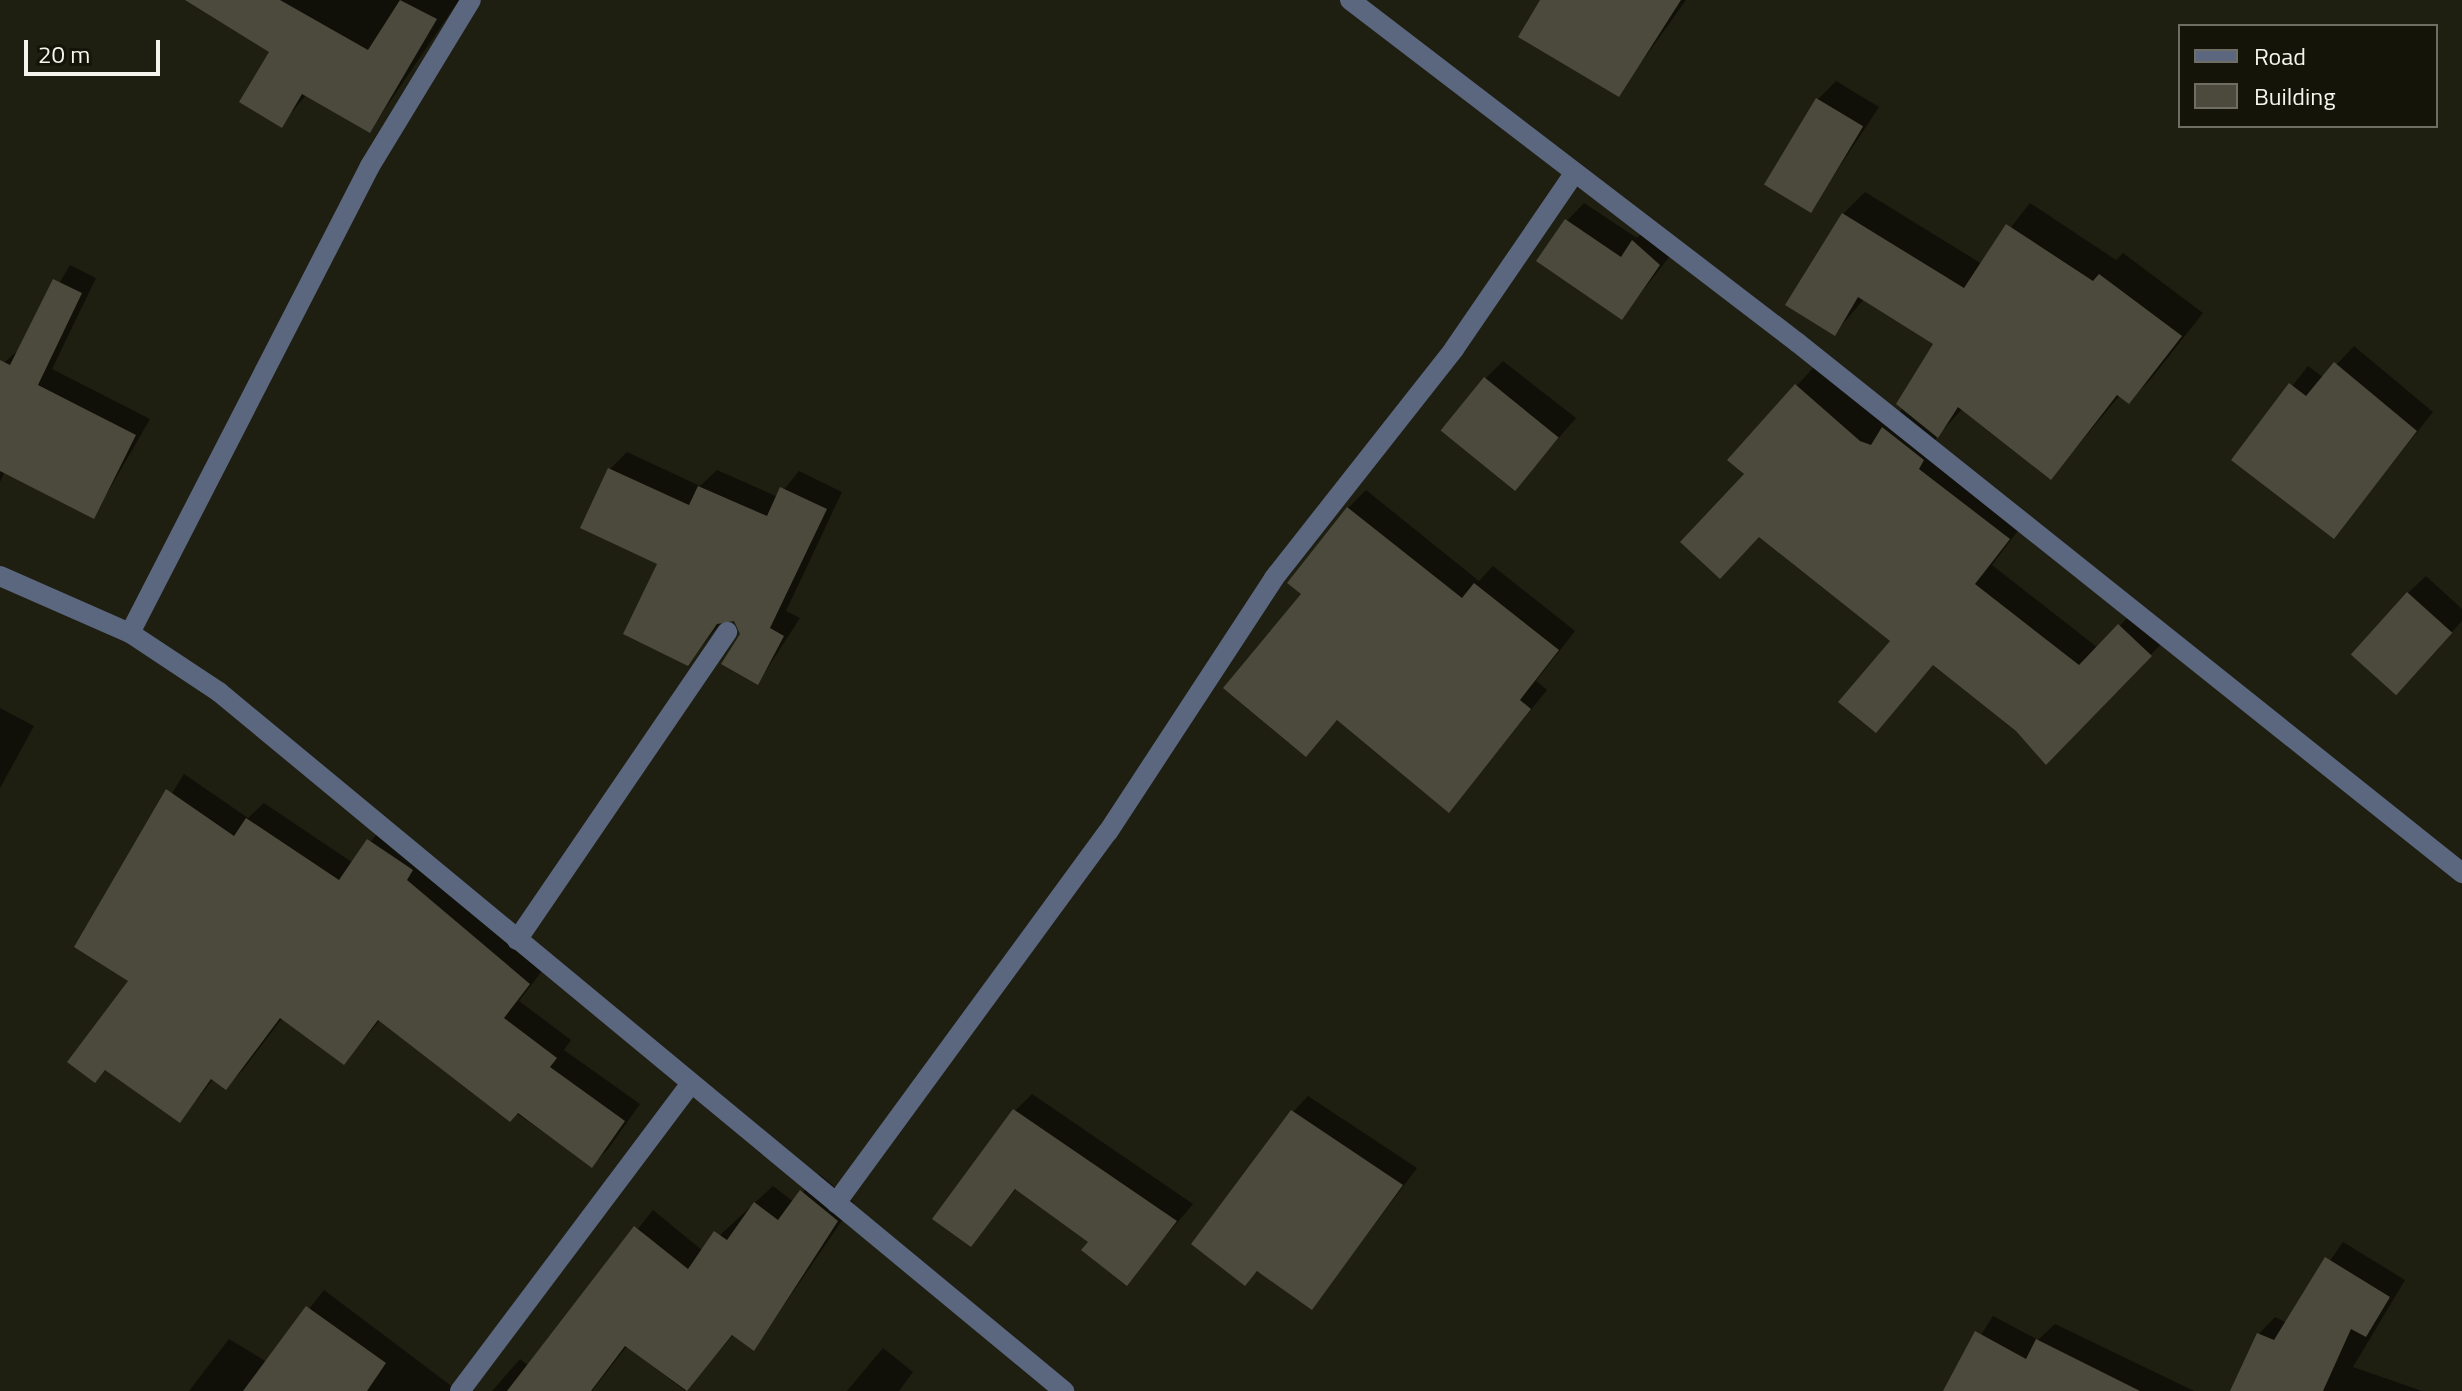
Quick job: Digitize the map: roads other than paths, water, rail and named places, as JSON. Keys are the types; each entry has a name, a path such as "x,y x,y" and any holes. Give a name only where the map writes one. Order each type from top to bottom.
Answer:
{"street":[{"path":"130,633 370,166 471,0"},
{"path":"1350,0 1575,172 2462,873"},
{"path":"836,1203 1108,832 1274,578 1454,349 1575,172"},
{"path":"0,576 130,633 219,692 1064,1391"},
{"path":"517,940 727,632"},
{"path":"460,1391 691,1083"}]}
